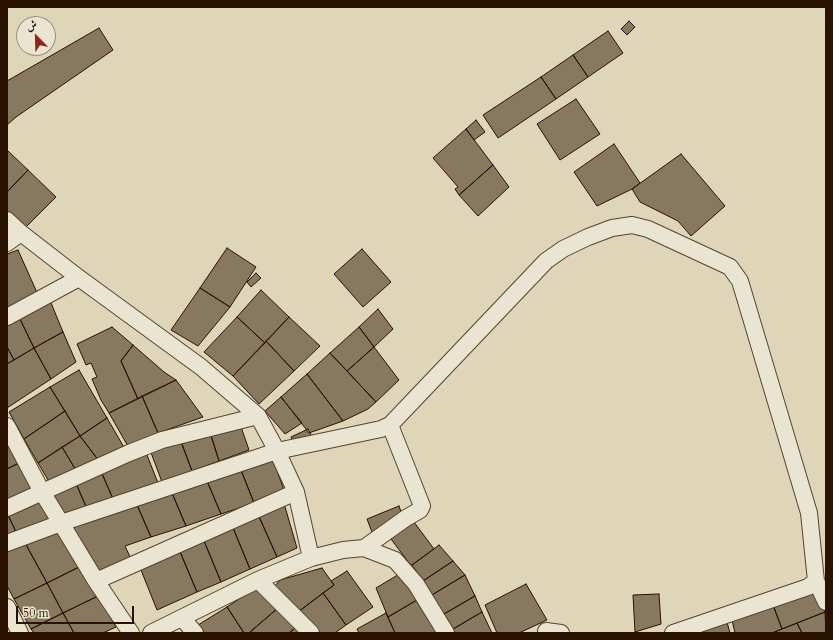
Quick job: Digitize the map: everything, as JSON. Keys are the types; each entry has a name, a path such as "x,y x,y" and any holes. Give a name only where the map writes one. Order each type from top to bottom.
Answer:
{"street":[{"path":"7,220 21,233 80,278 201,367 258,416 278,451 296,492 311,558"},
{"path":"7,543 278,451 381,429 390,425 546,261 563,249 588,236 612,228 632,225 648,229 730,267 740,281 809,513 816,582 826,602"},
{"path":"7,243 21,233"},
{"path":"7,317 80,278"},
{"path":"7,508 129,453 162,440 258,416"},
{"path":"364,548 406,518 420,510 422,506 390,425"},
{"path":"7,426 61,524 96,581 131,633"},
{"path":"96,581 296,492"},
{"path":"152,633 258,580 311,558 343,550 364,548 395,560 416,584 446,633"},
{"path":"258,580 311,633"},
{"path":"673,633 808,587 816,582"},
{"path":"7,607 20,633"},
{"path":"182,618 195,633"}],"building":[{"path":"629,21 635,27 627,35 621,29"},
{"path":"99,28 113,50 16,117 7,125 7,81 50,56 56,56 56,53"},
{"path":"608,31 623,53 588,77 573,55"},
{"path":"573,55 588,77 556,99 541,77"},
{"path":"541,77 556,99 498,138 483,115"},
{"path":"576,99 600,134 560,160 537,124"},
{"path":"476,120 485,132 474,140 466,129"},
{"path":"466,129 493,165 459,195 455,189 458,187 433,158"},
{"path":"614,144 640,183 632,189 597,206 574,172"},
{"path":"7,150 28,170 7,192"},
{"path":"681,154 725,206 691,236 678,221 640,202 632,189"},
{"path":"493,165 509,187 478,216 459,195"},
{"path":"28,170 56,197 25,228 7,212 7,192"},
{"path":"227,248 256,267 230,307 200,288"},
{"path":"362,249 391,282 363,307 334,274"},
{"path":"18,250 39,297 7,309 7,254"},
{"path":"256,273 261,278 251,287 247,282"},
{"path":"200,288 230,307 198,346 171,330"},
{"path":"261,290 289,317 265,343 237,317"},
{"path":"49,298 63,332 34,348 18,315"},
{"path":"378,309 393,329 374,347 359,327"},
{"path":"18,315 34,348 14,360 7,347 7,321"},
{"path":"237,317 265,343 233,376 204,352"},
{"path":"289,317 320,346 294,371 266,341"},
{"path":"112,327 133,345 121,361 138,399 109,413 101,400 92,379 97,377 91,363 86,365 77,344"},
{"path":"359,327 374,347 347,371 330,353"},
{"path":"63,332 76,362 51,379 34,348"},
{"path":"266,341 294,371 259,404 233,376"},
{"path":"133,345 164,372 176,380 138,399 121,361"},
{"path":"7,347 14,360 7,364"},
{"path":"374,347 399,380 376,402 347,371"},
{"path":"34,348 51,379 7,408 7,364"},
{"path":"330,353 376,402 368,409 343,421 307,374"},
{"path":"79,370 107,418 80,436 50,387"},
{"path":"307,374 343,421 309,433 281,397"},
{"path":"176,380 203,417 158,433 142,396"},
{"path":"50,387 65,411 24,439 9,412"},
{"path":"142,396 158,433 129,448 109,413"},
{"path":"281,397 302,423 285,434 265,411"},
{"path":"65,411 80,436 38,463 24,439"},
{"path":"107,418 125,449 99,461 80,436"},
{"path":"238,418 249,450 219,461 209,429"},
{"path":"209,429 219,461 192,471 180,439"},
{"path":"308,429 315,442 297,451 291,437"},
{"path":"80,436 99,461 77,472 62,447"},
{"path":"180,439 192,471 162,482 150,450"},
{"path":"7,440 19,463 7,469"},
{"path":"62,447 77,472 51,485 38,463"},
{"path":"145,450 158,483 113,499 100,469"},
{"path":"273,459 285,493 254,503 241,470"},
{"path":"19,463 35,492 7,505 7,469"},
{"path":"100,469 113,499 87,509 75,481"},
{"path":"241,470 254,503 221,514 207,481"},
{"path":"75,481 87,509 61,518 50,493"},
{"path":"207,481 221,514 186,526 172,493"},
{"path":"172,493 186,526 151,537 137,505"},
{"path":"37,497 51,522 17,534 7,513"},
{"path":"283,500 297,548 277,557 257,512"},
{"path":"137,505 151,537 125,546 131,559 101,576 71,527"},
{"path":"399,506 404,520 372,532 367,519"},
{"path":"257,512 277,557 250,569 231,523"},
{"path":"7,513 17,534 7,538"},
{"path":"411,518 434,549 412,565 388,535"},
{"path":"231,523 250,569 221,582 202,536"},
{"path":"59,528 81,566 47,583 24,541"},
{"path":"202,536 221,582 197,592 178,547"},
{"path":"24,541 47,583 14,599 7,586 7,547"},
{"path":"439,545 453,561 423,581 412,565"},
{"path":"178,547 197,592 157,610 139,565"},
{"path":"453,561 465,575 432,595 423,581"},
{"path":"81,566 98,596 63,613 47,583"},
{"path":"322,568 334,585 298,612 274,587 280,580"},
{"path":"347,571 373,607 346,625 323,593 334,585 331,581"},
{"path":"401,573 417,600 388,617 376,588"},
{"path":"465,575 475,596 444,614 441,614 430,596"},
{"path":"47,583 63,613 31,629 14,599"},
{"path":"526,584 547,620 519,633 497,633 485,605"},
{"path":"260,588 279,607 249,633 244,633 227,607 245,595"},
{"path":"815,591 825,612 782,629 773,605"},
{"path":"323,593 346,625 335,633 317,633 298,612"},
{"path":"659,594 661,624 635,632 633,595"},
{"path":"98,596 116,627 103,633 74,633 63,613"},
{"path":"475,596 482,612 453,629 444,614"},
{"path":"417,600 438,632 395,633 388,617"},
{"path":"773,605 782,629 772,633 735,633 732,620"},
{"path":"227,607 244,633 205,633 198,625"},
{"path":"279,607 299,625 289,633 249,633"},
{"path":"482,612 492,633 455,633 453,629"},
{"path":"825,612 826,633 802,633 797,623"},
{"path":"63,613 74,633 34,633 31,629"},
{"path":"386,613 395,633 359,633 357,629"},
{"path":"727,622 730,633 692,633"},
{"path":"797,623 802,633 772,633"},
{"path":"299,625 305,633 289,633"}]}
